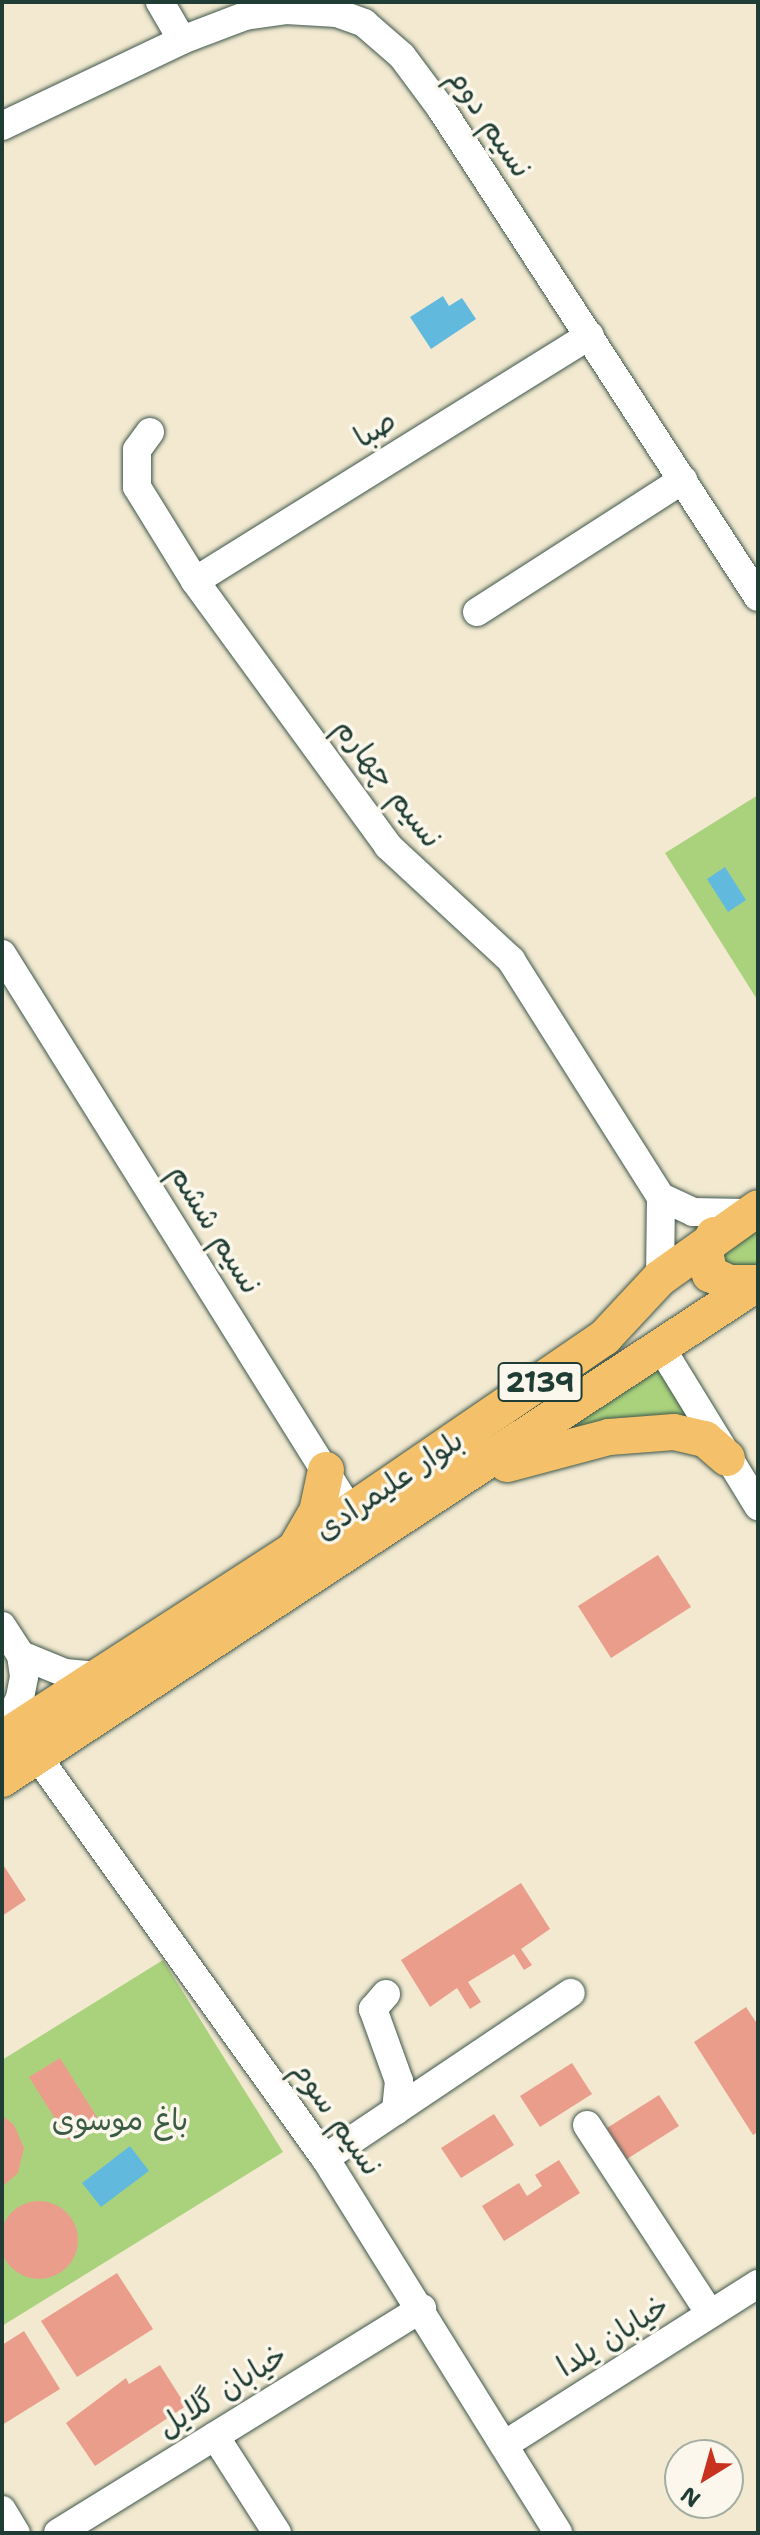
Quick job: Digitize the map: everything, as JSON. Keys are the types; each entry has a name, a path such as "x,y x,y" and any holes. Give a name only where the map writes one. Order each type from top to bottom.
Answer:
{"main road":[{"name":"بلوار علیمرادی","path":"2,1736 294,1550 604,1338 660,1278 714,1235 752,1210"},
{"path":"714,1235 705,1253 710,1274 729,1283 757,1283"},
{"name":"بلوار علیمرادی","path":"2,1779 369,1542 757,1283"},
{"path":"460,1482 544,1451 609,1437 674,1432 705,1439 727,1458"},
{"path":"294,1550 317,1512 326,1470"}],"street":[{"path":"160,2 182,40"},
{"name":"نسیم دوم","path":"2,126 182,40 245,16 286,10 337,13 364,23 402,56 440,107 758,597"},
{"name":"صبا","path":"195,581 590,335"},
{"name":"نسیم چهارم","path":"150,432 137,450 137,487 195,581 388,846 511,960 661,1197"},
{"path":"477,612 683,480"},
{"name":"نسیم ششم","path":"2,954 369,1542"},
{"path":"660,1278 661,1197 693,1212 752,1210"},
{"path":"660,1346 758,1506"},
{"path":"2,1626 21,1655 65,1673 98,1676"},
{"path":"2,1736 20,1698 21,1655"},
{"name":"نسیم سوم","path":"37,1756 325,2158 422,2308 558,2533"},
{"path":"325,2158 571,1993"},
{"path":"386,1994 373,2009 399,2081 396,2111"},
{"path":"587,2125 710,2314"},
{"name":"خیابان یلدا","path":"504,2445 758,2284"},
{"name":"خیابان گلایل","path":"58,2533 422,2308"},
{"path":"215,2436 277,2533"},
{"path":"2,2510 16,2533"}],"green space":[{"path":"758,795 758,1001 665,853"},
{"path":"758,1219 758,1265 742,1275 726,1276 716,1238"},
{"path":"655,1366 691,1420 535,1445"},
{"name":"باغ موسوی","path":"163,1960 283,2152 2,2326 2,2060"}],"water":[{"path":"443,296 449,306 462,298 476,319 431,349 410,317"},
{"path":"725,867 746,900 728,912 707,879"},
{"path":"130,2146 149,2171 101,2207 82,2183"}],"building":[{"path":"658,1555 691,1607 611,1658 578,1606"},
{"path":"2,1863 26,1900 2,1916"},
{"path":"521,1883 550,1929 521,1949 532,1965 524,1970 514,1954 468,1982 481,2002 470,2009 457,1988 430,2007 401,1960"},
{"path":"746,2007 758,2025 758,2132 753,2135 694,2042"},
{"path":"60,2058 100,2122 69,2141 29,2077"},
{"path":"572,2063 592,2094 540,2127 520,2096"},
{"path":"659,2095 679,2126 627,2159 607,2128"},
{"path":"494,2114 514,2145 461,2178 441,2148"},
{"path":"2,2115 14,2125 24,2148 18,2173 2,2187"},
{"path":"559,2160 580,2193 504,2241 482,2206 519,2183 527,2196 542,2186 535,2175"},
{"path":"39,2201 54,2204 71,2218 78,2240 75,2255 61,2272 39,2279 24,2276 7,2262 0,2240 3,2225 17,2208"},
{"path":"117,2273 153,2329 77,2377 41,2321"},
{"path":"24,2331 60,2389 2,2425 2,2345"},
{"path":"160,2365 186,2406 95,2466 66,2423 126,2378 129,2384"}]}
